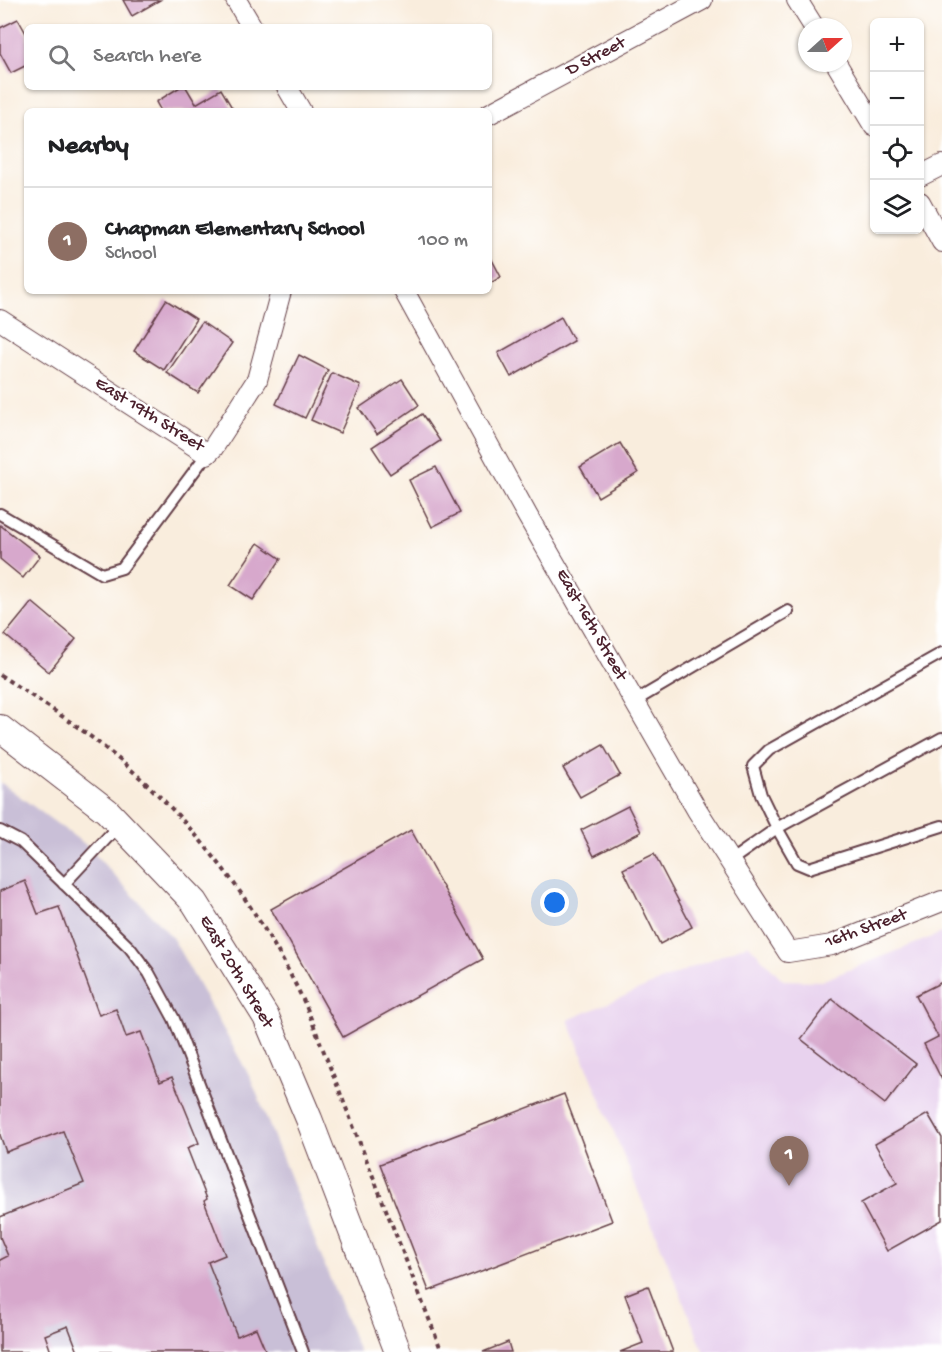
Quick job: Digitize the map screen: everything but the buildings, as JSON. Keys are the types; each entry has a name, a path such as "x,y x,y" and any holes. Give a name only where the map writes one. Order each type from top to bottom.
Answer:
{"street":[{"path":"236,0 250,24"},
{"name":"D Street","path":"492,112 702,0"},
{"path":"797,0 808,18"},
{"path":"841,72 870,119"},
{"path":"289,90 299,108"},
{"path":"924,174 942,165"},
{"path":"924,209 942,242"},
{"name":"East 19th Street","path":"0,320 207,454 257,380 280,294"},
{"name":"East 16th Street","path":"406,294 527,515 697,810 788,952"},
{"name":"East 20th Street","path":"0,728 107,811 194,902 266,1017 309,1119 398,1352"},
{"name":"16th Street","path":"788,952 832,945 942,901"}],"lane":[{"path":"0,514 102,574 122,568 207,454"},
{"path":"635,701 788,610"},
{"path":"942,653 769,750 753,766 761,795 777,828 797,864 809,868 942,826"},
{"path":"730,861 777,828 942,738"},
{"path":"64,884 120,824"},
{"path":"0,831 21,842 130,948 149,973 174,1019 303,1352"}],"shaded area":[{"path":"0,782 86,845 172,937 251,1079 359,1352 0,1352"},
{"path":"942,933 942,1352 704,1352 568,1020 748,944 783,980 821,981"}],"place":[{"name":"Chapman Elementary School","path":"789,1186"}]}
